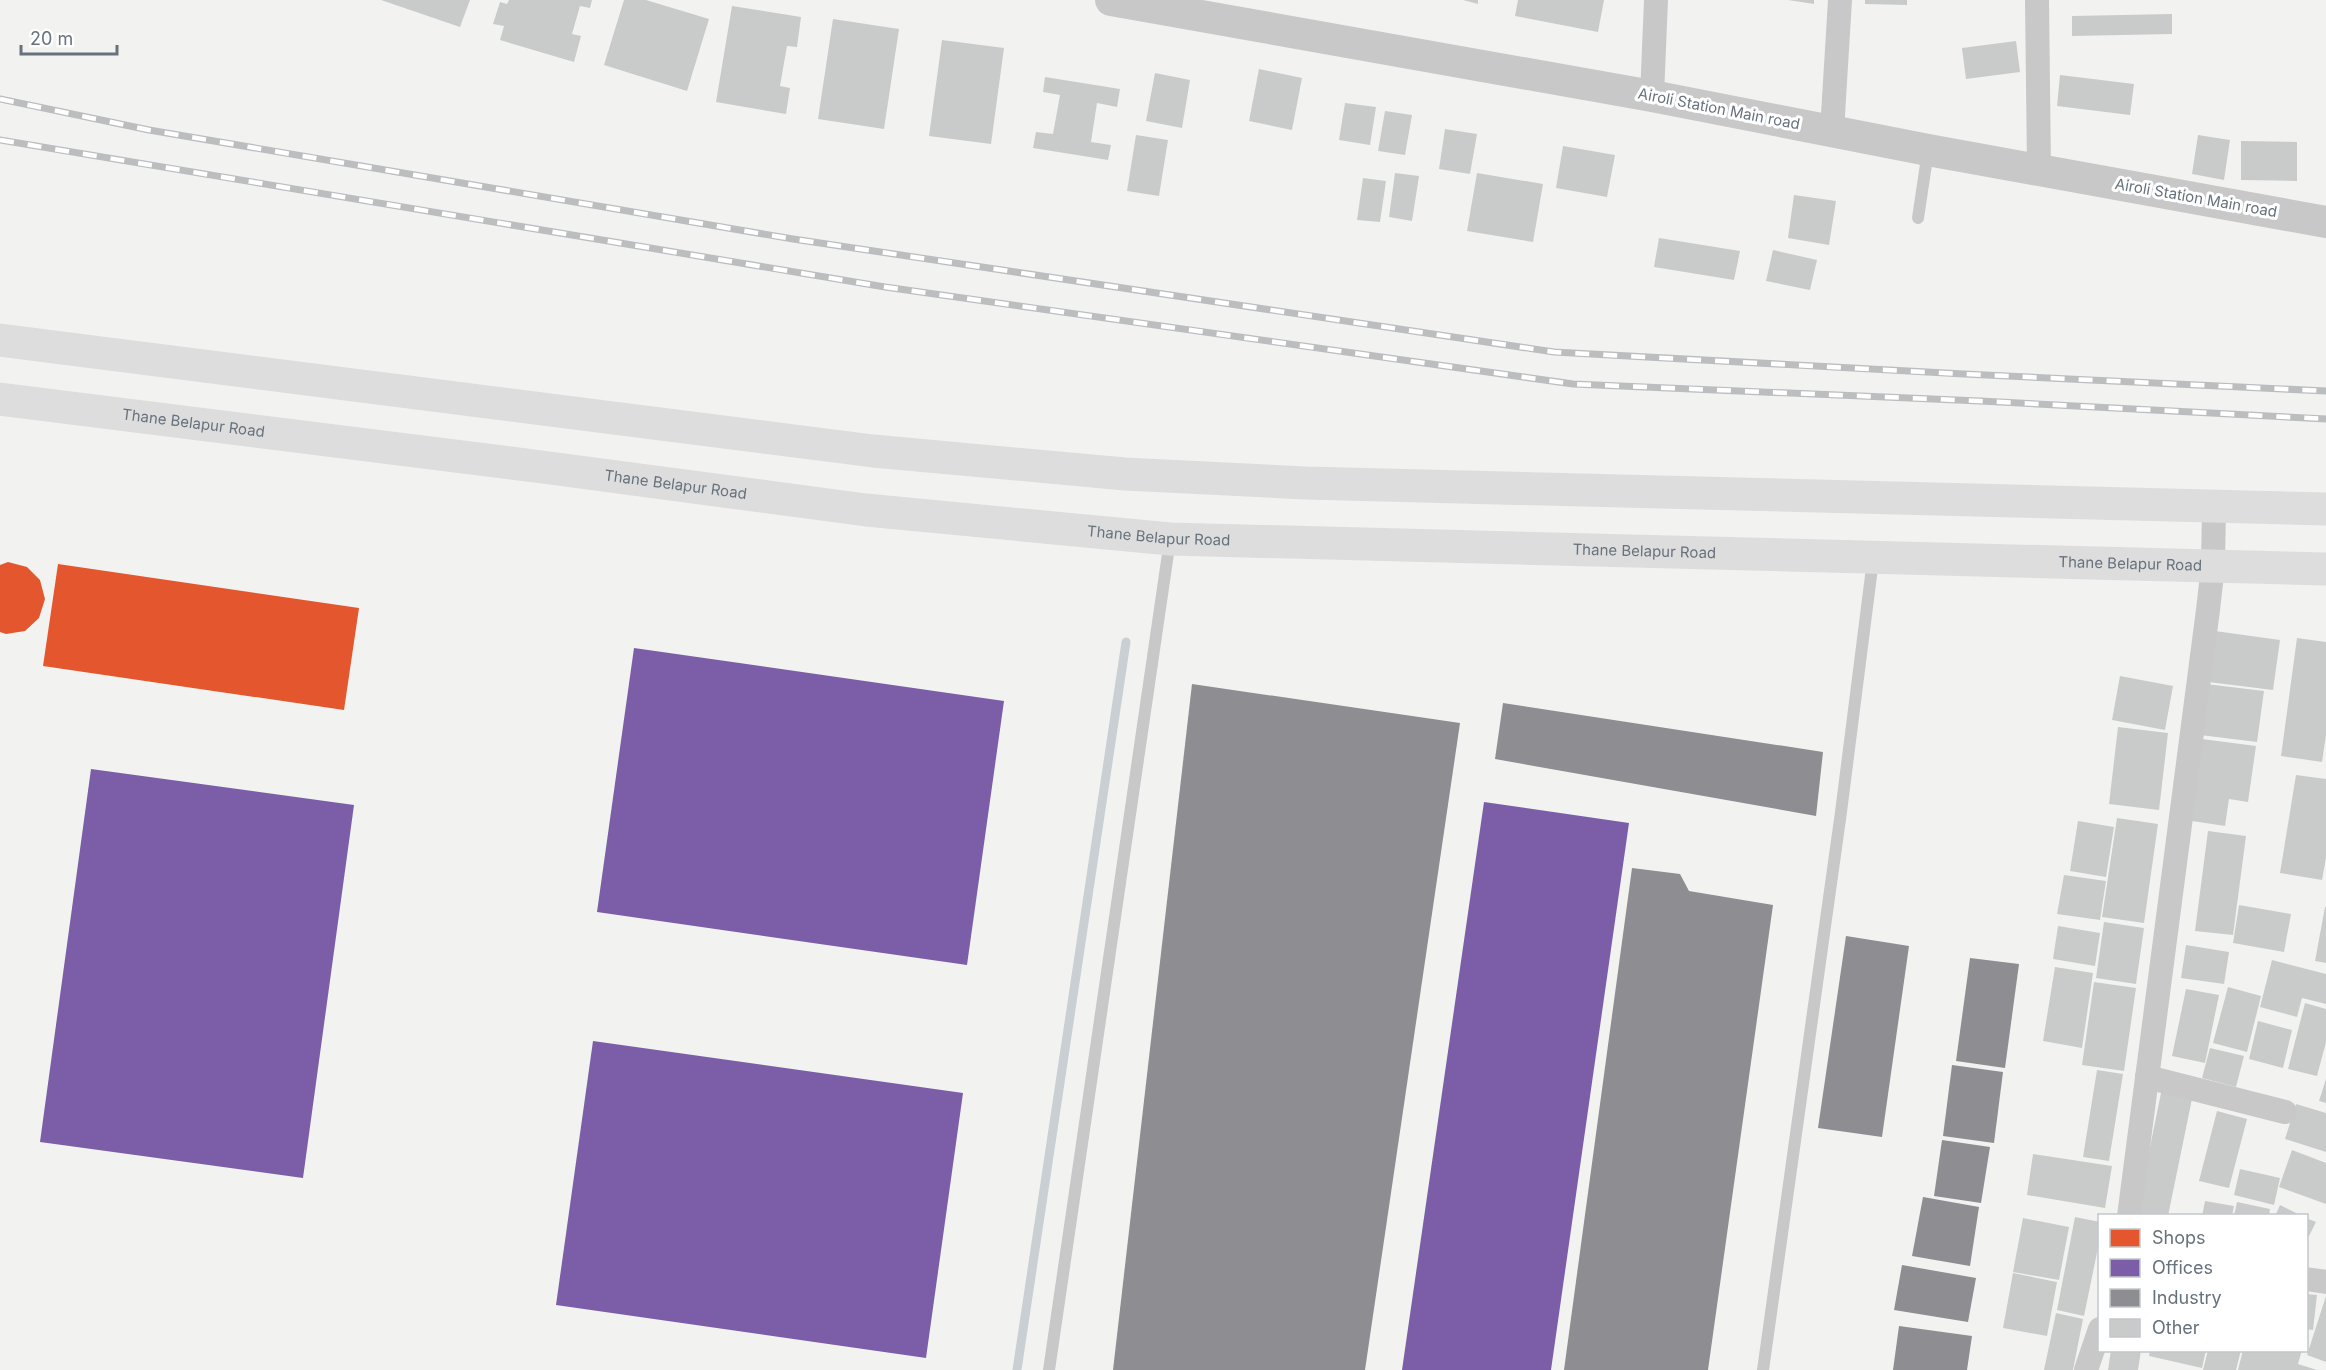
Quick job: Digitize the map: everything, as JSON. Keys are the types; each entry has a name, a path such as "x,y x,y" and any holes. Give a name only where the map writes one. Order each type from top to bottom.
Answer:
{"main road":[{"path":"0,340 873,451 1125,474 1305,483 2326,509"},
{"name":"Thane Belapur Road","path":"0,399 542,466 866,510 1170,539 2326,569"}],"street":[{"name":"Airoli Station Main road","path":"1112,0 1652,96 1928,150 2326,222"},
{"path":"1652,96 1656,0"},
{"path":"1832,131 1840,0"},
{"path":"2037,0 2039,170"},
{"path":"2128,1214 2212,566 2214,506"},
{"path":"2147,1077 2284,1112"},
{"path":"2308,1279 2326,1282"},
{"path":"2086,1370 2098,1335"}],"lane":[{"path":"1918,218 1928,150"},
{"path":"1049,1370 1170,539"},
{"path":"1763,1370 1841,812 1873,558"}],"building: Shops":[{"path":"8,562 27,567 40,580 45,599 39,618 25,631 6,634 0,632 0,565"},
{"path":"58,564 359,608 344,710 43,666"}],"building: Offices":[{"path":"634,648 1004,701 967,965 597,912"},
{"path":"91,769 354,805 303,1178 40,1142"},
{"path":"1484,802 1629,823 1551,1370 1402,1370"},
{"path":"593,1041 963,1093 926,1358 556,1305"}],"building: Industry":[{"path":"1192,684 1460,723 1365,1370 1113,1370"},
{"path":"1503,703 1823,752 1816,816 1495,759"},
{"path":"1632,868 1680,874 1689,891 1773,905 1708,1370 1564,1370"},
{"path":"1846,936 1909,946 1882,1137 1818,1128"},
{"path":"1970,958 2019,964 2005,1068 1956,1061"},
{"path":"1952,1065 2003,1072 1994,1143 1943,1136"},
{"path":"1942,1140 1990,1147 1981,1203 1934,1196"},
{"path":"1923,1197 1979,1207 1970,1266 1912,1256"},
{"path":"1902,1265 1976,1278 1968,1322 1894,1310"},
{"path":"1899,1326 1972,1336 1967,1370 1893,1370"}],"building: Other":[{"path":"381,0 470,0 460,27"},
{"path":"509,0 592,0 590,8 580,6 572,34 581,36 574,62 500,40 504,26 493,24 500,2 507,4"},
{"path":"624,0 646,0 709,19 687,91 604,65"},
{"path":"1463,0 1478,0 1478,4"},
{"path":"1518,0 1604,0 1598,32 1515,16"},
{"path":"1788,0 1814,0 1814,4"},
{"path":"1865,0 1907,0 1907,5 1865,4"},
{"path":"732,6 801,17 797,47 787,46 780,86 790,88 786,114 716,102"},
{"path":"2172,14 2172,34 2072,36 2072,16"},
{"path":"833,19 899,29 884,129 818,119"},
{"path":"942,40 1004,48 991,144 929,136"},
{"path":"2016,41 2020,72 1966,79 1962,48"},
{"path":"1259,69 1302,78 1292,130 1249,121"},
{"path":"1155,73 1190,80 1182,128 1146,121"},
{"path":"2060,75 2134,84 2130,115 2057,106"},
{"path":"1045,77 1120,89 1117,107 1097,103 1091,142 1111,145 1108,160 1033,148 1036,132 1053,134 1060,95 1043,92"},
{"path":"1345,103 1376,107 1370,145 1339,140"},
{"path":"1385,111 1412,115 1405,155 1378,151"},
{"path":"1445,129 1477,134 1470,174 1439,169"},
{"path":"1136,135 1168,140 1159,196 1127,191"},
{"path":"2198,135 2230,140 2224,180 2192,174"},
{"path":"2241,141 2297,142 2297,181 2241,180"},
{"path":"1563,146 1615,155 1607,197 1556,188"},
{"path":"1395,173 1419,176 1412,221 1389,217"},
{"path":"1477,173 1543,184 1533,242 1467,231"},
{"path":"1363,178 1386,181 1380,222 1357,220"},
{"path":"1794,195 1836,201 1829,245 1788,238"},
{"path":"1659,238 1740,251 1734,280 1654,267"},
{"path":"1773,250 1817,260 1810,290 1766,281"},
{"path":"2215,631 2280,640 2273,690 2208,682"},
{"path":"2297,638 2326,642 2326,735 2322,762 2281,756"},
{"path":"2120,676 2173,686 2165,730 2112,720"},
{"path":"2206,684 2264,691 2257,742 2200,735"},
{"path":"2118,727 2168,733 2159,810 2109,804"},
{"path":"2202,739 2256,746 2248,802 2229,799 2225,826 2192,821"},
{"path":"2296,775 2326,779 2326,858 2322,880 2280,873"},
{"path":"2117,818 2158,824 2144,923 2102,917"},
{"path":"2078,821 2114,827 2106,877 2070,871"},
{"path":"2208,831 2246,836 2233,935 2195,931"},
{"path":"2064,875 2106,881 2100,920 2057,914"},
{"path":"2239,905 2291,914 2284,952 2233,943"},
{"path":"2326,907 2326,963 2315,961"},
{"path":"2104,922 2144,928 2136,984 2096,978"},
{"path":"2058,926 2100,933 2095,966 2053,959"},
{"path":"2186,945 2229,952 2224,984 2181,978"},
{"path":"2272,960 2326,974 2326,1004 2302,998 2297,1017 2260,1007"},
{"path":"2055,967 2093,973 2082,1048 2043,1041"},
{"path":"2094,982 2136,988 2124,1071 2082,1065"},
{"path":"2228,987 2261,996 2247,1052 2213,1043"},
{"path":"2186,989 2219,995 2205,1063 2172,1056"},
{"path":"2305,1003 2326,1009 2326,1042 2317,1076 2288,1069"},
{"path":"2258,1021 2292,1030 2283,1068 2249,1059"},
{"path":"2210,1048 2244,1056 2236,1087 2202,1078"},
{"path":"2097,1070 2123,1074 2109,1161 2083,1157"},
{"path":"2326,1079 2326,1103 2319,1101"},
{"path":"2162,1088 2193,1094 2168,1214 2136,1214"},
{"path":"2296,1104 2326,1113 2326,1152 2285,1139"},
{"path":"2217,1111 2247,1119 2229,1188 2199,1181"},
{"path":"2292,1150 2326,1163 2326,1204 2279,1187"},
{"path":"2033,1154 2112,1166 2105,1208 2027,1195"},
{"path":"2240,1169 2280,1178 2274,1205 2234,1195"},
{"path":"2205,1201 2234,1206 2232,1214 2202,1214"},
{"path":"2237,1202 2270,1209 2269,1214 2234,1214"},
{"path":"2280,1205 2298,1214 2276,1214"},
{"path":"2075,1217 2098,1222 2098,1248 2084,1316 2057,1310"},
{"path":"2023,1218 2069,1227 2059,1280 2013,1272"},
{"path":"2308,1219 2316,1222 2308,1238"},
{"path":"2013,1273 2057,1282 2047,1336 2003,1328"},
{"path":"2308,1294 2317,1295 2313,1330 2308,1329"},
{"path":"2326,1296 2326,1362 2307,1355"},
{"path":"2056,1313 2083,1319 2073,1370 2044,1370"},
{"path":"2111,1352 2141,1352 2138,1370 2108,1370"},
{"path":"2150,1352 2206,1352 2202,1368 2149,1356"},
{"path":"2208,1352 2240,1352 2236,1370 2203,1370"},
{"path":"2242,1352 2301,1352 2298,1364 2317,1370 2238,1370"}],"waterway":[{"path":"1017,1370 1126,642"}],"railway":[{"path":"0,99 149,130 793,239 1554,352 2326,391"},
{"path":"0,140 885,287 1573,384 1980,401 2326,419"}]}
